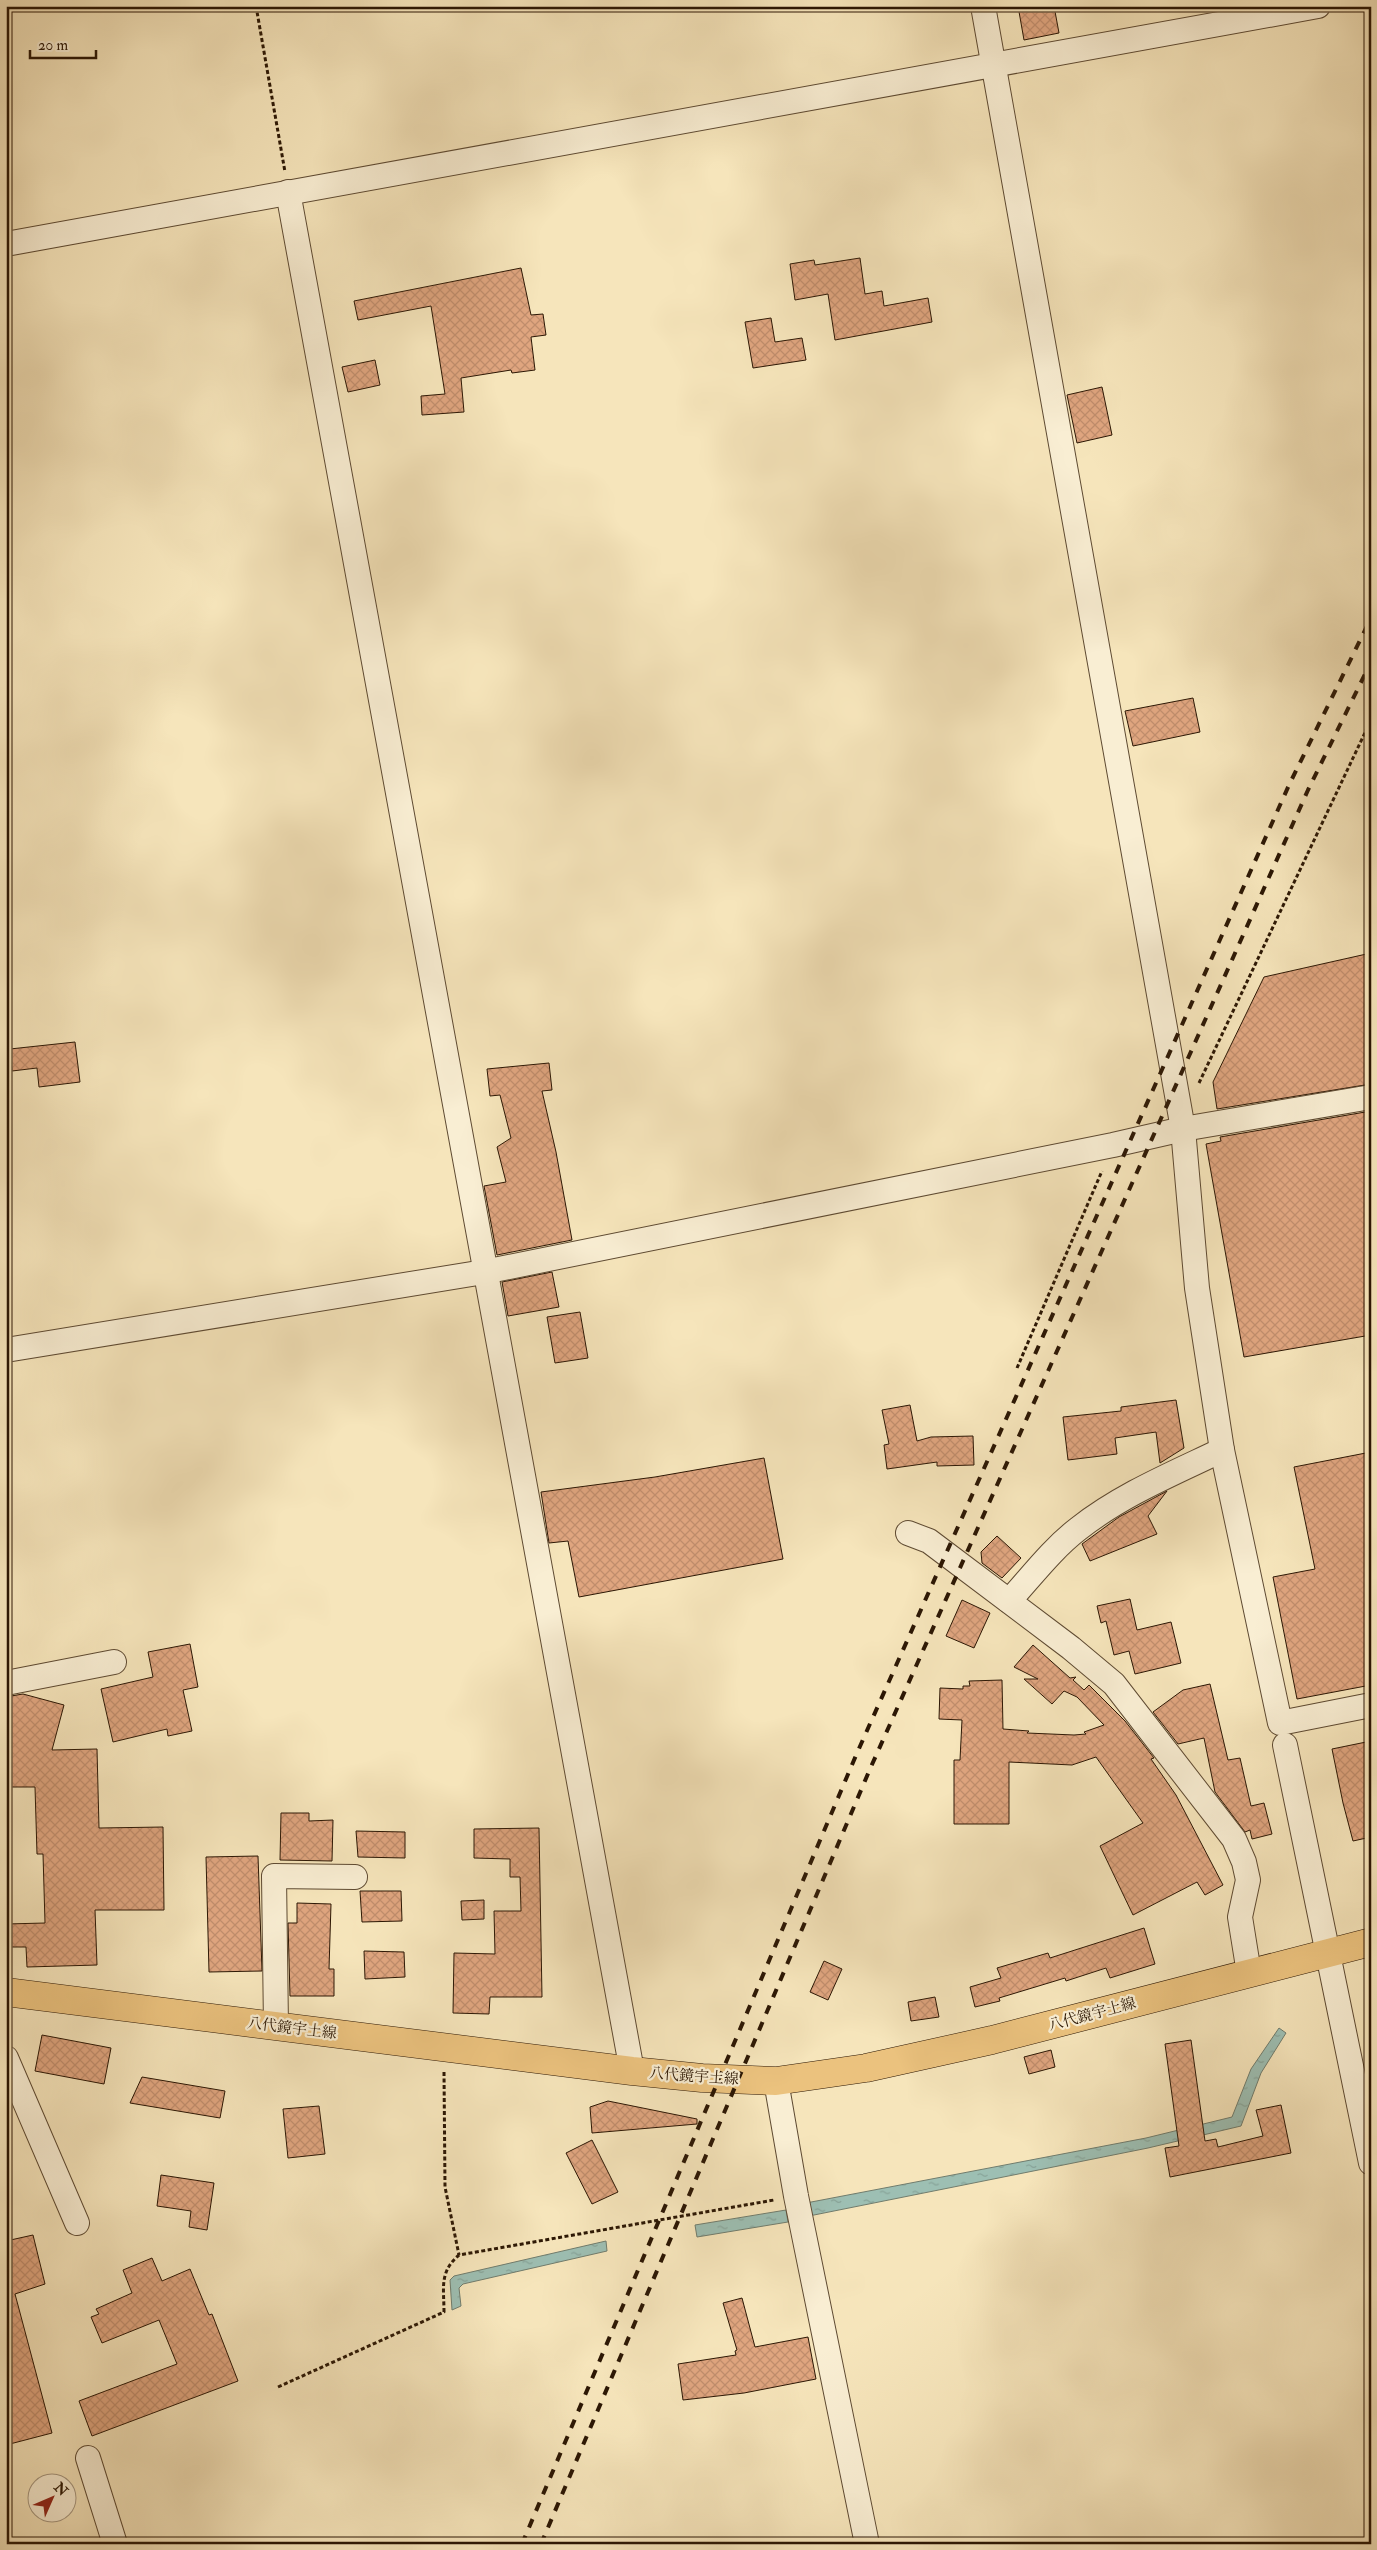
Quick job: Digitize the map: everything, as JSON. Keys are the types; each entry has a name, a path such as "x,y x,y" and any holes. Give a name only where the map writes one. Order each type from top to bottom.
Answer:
{"main road":[{"name":"八代鏡宇土線","path":"6,1992 632,2071 702,2078 776,2081 866,2068 992,2040 1371,1942"}],"street":[{"path":"983,6 1183,1129 1197,1288 1222,1450 1280,1723 1371,1705"},
{"path":"6,244 1318,6"},
{"path":"288,192 484,1272 632,2071"},
{"path":"6,1350 484,1272 1113,1145 1183,1129 1371,1097"},
{"path":"1009,1601 1062,1542 1078,1529 1126,1496 1222,1450"},
{"path":"908,1533 929,1541 1071,1648 1114,1684 1234,1839 1244,1862 1248,1880 1240,1917 1249,1972"},
{"path":"6,1683 114,1662"},
{"path":"1285,1745 1326,1953 1371,2163"},
{"path":"276,2027 274,1876 355,1877"},
{"path":"6,2058 77,2223"},
{"path":"776,2081 796,2196 867,2544"},
{"path":"88,2458 115,2544"}],"path":[{"path":"256,6 288,192"},
{"path":"1178,1101 1194,1094 1371,720"},
{"path":"1017,1368 1113,1145"},
{"path":"444,2048 445,2187 459,2254"},
{"path":"278,2386 444,2312 444,2278 449,2263 459,2254 796,2196"}],"water":[{"path":"1279,2028 1286,2033 1261,2073 1241,2126 1148,2148 809,2216 806,2203 1146,2138 1232,2117 1251,2069"},
{"path":"786,2210 788,2222 697,2237 695,2225"},
{"path":"606,2241 607,2251 463,2284 459,2288 461,2306 452,2310 450,2280 454,2276"}],"building":[{"path":"1018,6 1054,6 1059,33 1024,40"},
{"path":"860,258 865,294 882,291 884,306 928,298 932,322 835,340 828,294 795,300 790,264 814,260 815,265"},
{"path":"521,268 531,315 543,314 546,335 531,337 535,370 512,373 511,370 461,378 464,412 422,415 421,396 445,394 431,306 358,320 354,301"},
{"path":"771,318 775,342 802,338 806,360 753,368 745,322"},
{"path":"375,360 380,385 348,392 342,367"},
{"path":"1102,387 1112,435 1077,443 1067,395"},
{"path":"1193,698 1200,732 1133,746 1125,711"},
{"path":"1371,953 1371,1084 1217,1109 1213,1082 1264,977"},
{"path":"75,1042 80,1082 39,1087 37,1068 12,1071 10,1049"},
{"path":"549,1063 552,1090 542,1091 556,1152 572,1240 497,1255 484,1186 506,1182 497,1147 511,1138 500,1095 490,1096 487,1069"},
{"path":"1371,1111 1371,1335 1244,1357 1206,1144 1221,1141 1220,1137"},
{"path":"552,1272 559,1307 508,1316 502,1282"},
{"path":"580,1312 588,1358 555,1363 547,1317"},
{"path":"1176,1400 1184,1448 1160,1463 1156,1432 1115,1438 1117,1454 1068,1460 1063,1417 1121,1411 1121,1407"},
{"path":"910,1405 917,1441 931,1437 973,1436 974,1465 937,1466 937,1462 887,1469 884,1445 889,1444 882,1410"},
{"path":"1371,1452 1371,1685 1297,1699 1273,1577 1315,1569 1294,1467"},
{"path":"764,1458 783,1559 579,1597 568,1541 549,1543 541,1492 655,1477"},
{"path":"1167,1491 1148,1516 1157,1534 1090,1561 1082,1544 1119,1517"},
{"path":"997,1536 1021,1558 1002,1578 982,1563 981,1552"},
{"path":"1130,1599 1137,1630 1171,1622 1181,1663 1135,1674 1129,1651 1114,1655 1106,1621 1101,1623 1097,1606"},
{"path":"962,1600 990,1613 974,1648 946,1636"},
{"path":"190,1644 198,1687 183,1690 192,1731 168,1736 167,1729 113,1742 101,1689 153,1677 148,1652"},
{"path":"1033,1645 1070,1678 1076,1677 1073,1680 1084,1690 1089,1685 1125,1721 1154,1758 1151,1759 1176,1795 1223,1885 1205,1895 1197,1882 1133,1915 1100,1846 1143,1823 1096,1757 1072,1765 1009,1762 1009,1824 954,1824 954,1760 960,1760 962,1720 939,1719 940,1688 963,1689 963,1686 970,1686 969,1681 1002,1680 1003,1729 1029,1731 1027,1733 1074,1735 1086,1734 1084,1732 1104,1725 1077,1697 1064,1691 1052,1704 1024,1679 1038,1679 1014,1667"},
{"path":"1210,1684 1228,1760 1240,1758 1251,1806 1264,1803 1272,1834 1252,1839 1250,1830 1245,1832 1215,1792 1204,1738 1178,1744 1153,1712 1183,1690"},
{"path":"23,1694 64,1705 52,1750 97,1749 99,1828 163,1827 164,1910 95,1910 97,1965 27,1967 26,1947 6,1947 6,1924 45,1923 43,1854 37,1854 35,1787 10,1787 9,1725 6,1724 6,1713 11,1696"},
{"path":"1371,1741 1371,1837 1353,1841 1332,1749"},
{"path":"281,1813 309,1813 309,1821 333,1820 332,1861 280,1860"},
{"path":"539,1828 542,1997 490,1997 489,2014 453,2013 454,1953 495,1954 494,1911 521,1911 520,1877 510,1877 510,1859 474,1858 474,1829"},
{"path":"356,1831 405,1832 405,1858 358,1857"},
{"path":"258,1856 262,1971 209,1972 206,1857"},
{"path":"360,1891 401,1891 402,1921 362,1922"},
{"path":"484,1900 484,1919 462,1920 461,1901"},
{"path":"297,1903 331,1904 329,1969 334,1969 334,1996 290,1996 288,1923 297,1923"},
{"path":"1144,1928 1155,1964 1110,1978 1106,1968 1066,1981 1065,1978 999,1998 1000,2001 975,2007 970,1987 1001,1978 997,1968 1048,1953 1050,1958"},
{"path":"364,1951 404,1952 405,1977 365,1979"},
{"path":"824,1961 842,1969 828,2000 810,1992"},
{"path":"935,1997 939,2017 911,2021 908,2002"},
{"path":"42,2035 111,2048 104,2084 35,2071"},
{"path":"1191,2040 1205,2141 1216,2139 1218,2147 1263,2136 1256,2110 1281,2105 1291,2153 1170,2177 1165,2148 1179,2146 1165,2044"},
{"path":"1051,2050 1055,2067 1029,2074 1024,2057"},
{"path":"142,2077 225,2091 220,2118 130,2103"},
{"path":"608,2101 697,2119 697,2124 592,2133 590,2107"},
{"path":"319,2106 325,2154 288,2158 283,2109"},
{"path":"592,2140 618,2192 592,2204 566,2153"},
{"path":"161,2175 214,2183 207,2230 189,2227 191,2211 157,2206"},
{"path":"33,2235 45,2284 15,2294 52,2433 6,2445 6,2241"},
{"path":"152,2258 162,2281 190,2269 209,2315 212,2314 238,2381 92,2436 79,2401 177,2364 159,2320 102,2343 91,2317 99,2314 96,2309 132,2293 123,2270"},
{"path":"742,2298 755,2347 808,2337 816,2379 744,2393 683,2400 678,2364 736,2355 735,2351 737,2350 723,2303"}],"railway":[{"path":"522,2544 857,1753 1289,785 1371,618"},
{"path":"541,2544 870,1769 1308,790 1371,662"}]}
